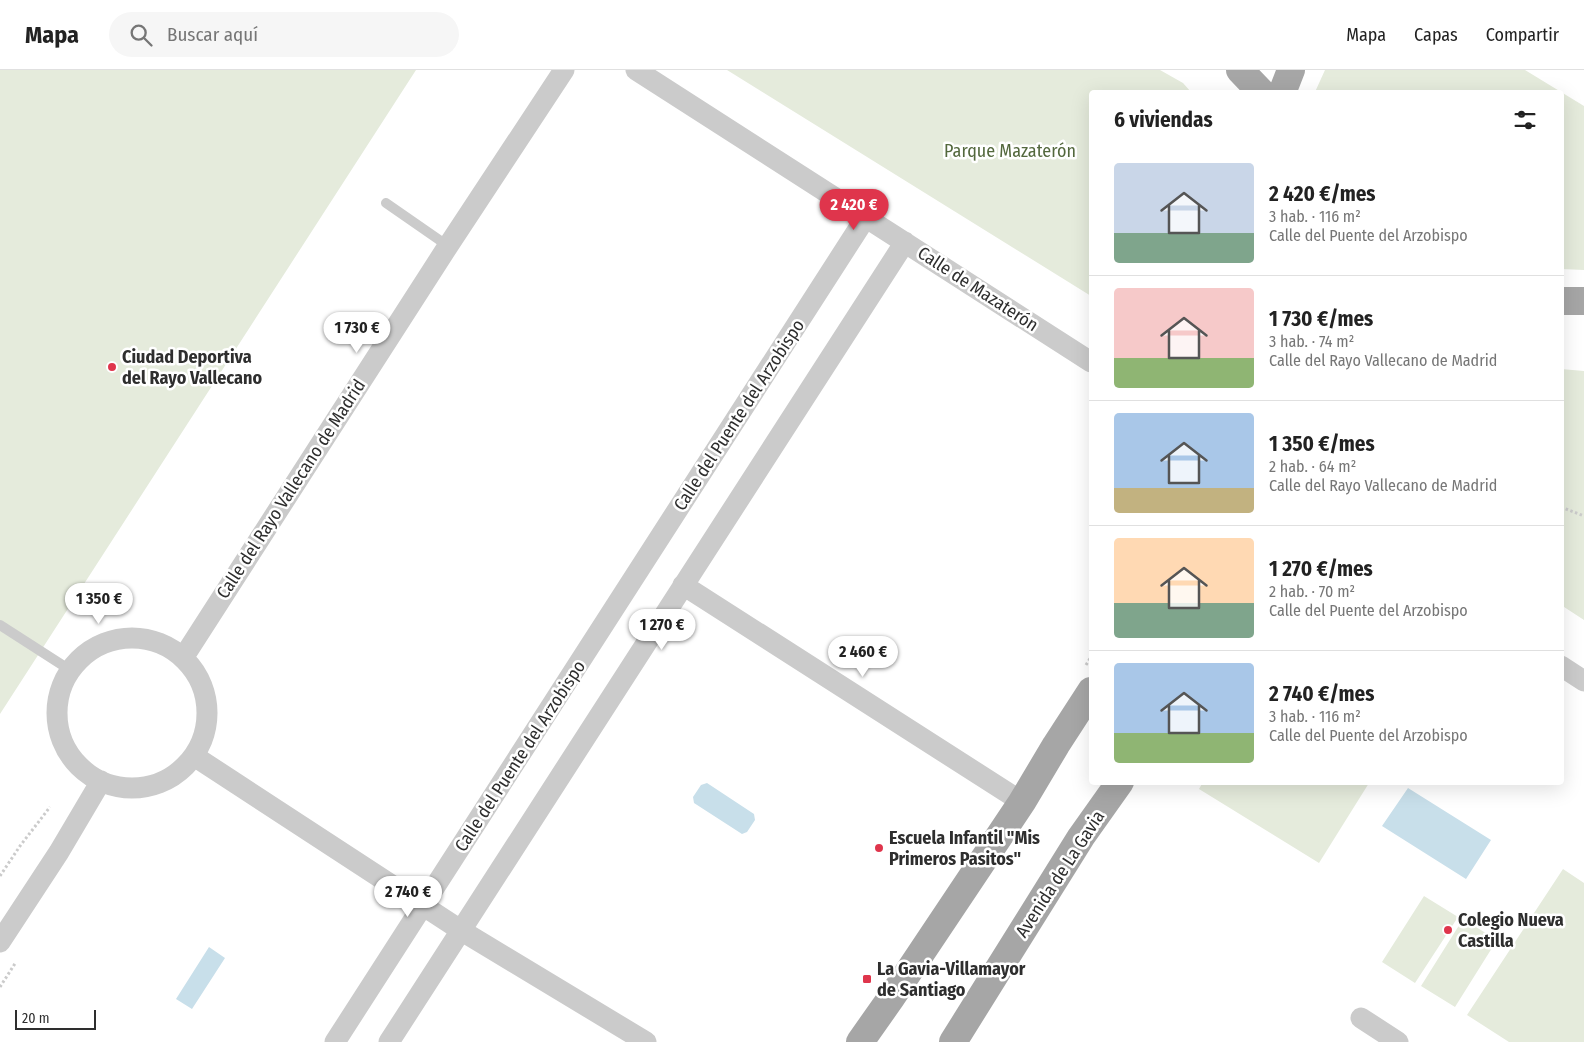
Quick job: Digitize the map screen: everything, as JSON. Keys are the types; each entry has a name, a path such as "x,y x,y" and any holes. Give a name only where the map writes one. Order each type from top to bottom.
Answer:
{"main road":[{"path":"1240,70 1259,90"},
{"path":"1284,90 1291,70"},
{"path":"1564,301 1584,301"},
{"path":"860,1042 1022,802 1089,694"},
{"name":"Avenida de La Gavia","path":"953,1042 1081,837 1118,785"}],"street":[{"name":"Calle del Rayo Vallecano de Madrid","path":"183,658 448,246 564,70"},
{"name":"Calle de Mazaterón","path":"636,70 1089,361"},
{"name":"Calle del Puente del Arzobispo","path":"335,1042 866,217"},
{"path":"389,1042 905,242"},
{"path":"683,585 1022,802"},
{"path":"124,638 145,639 166,646 183,658 197,674 205,694 207,715 204,737 194,756 178,772 158,784 135,788 112,786 91,776 73,760 61,739 56,716 59,692 70,670 84,654 103,643 124,638"},
{"path":"1564,668 1584,681"},
{"path":"194,756 462,931 646,1042"},
{"path":"0,942 64,844 101,781"},
{"path":"1361,1018 1398,1042"}],"lane":[{"path":"386,203 448,246"},
{"path":"0,625 70,670"}],"path":[{"path":"1564,508 1584,516"},
{"path":"0,876 50,807"}],"green space":[{"name":"Ciudad Deportiva del Rayo Vallecano","path":"0,70 416,70 0,714"},
{"name":"Parque Mazaterón","path":"727,70 1160,70 1183,83 1189,90 1089,90 1089,295"},
{"path":"1325,70 1525,70 1558,90 1316,90"},
{"path":"1564,94 1584,106 1584,270 1564,269"},
{"path":"1564,369 1584,371 1584,620 1564,607"},
{"path":"1201,785 1368,785 1319,863 1199,789"},
{"path":"1563,869 1584,883 1584,1042 1509,1042 1467,1015"},
{"path":"1424,896 1458,917 1415,983 1382,962"},
{"path":"1463,919 1497,940 1455,1007 1421,986"}],"water":[{"path":"707,783 754,814 755,820 747,832 742,834 694,803 693,797 701,785"},
{"path":"1408,788 1491,840 1466,879 1382,826"},
{"path":"209,947 225,958 192,1009 176,999"}],"place":[{"name":"Ciudad Deportiva del Rayo Vallecano","path":"112,367"},
{"name":"Escuela Infantil \"Mis Primeros Pasitos\"","path":"879,848"},
{"name":"Colegio Nueva Castilla","path":"1448,930"},
{"name":"La Gavia-Villamayor de Santiago","path":"867,979"}]}
